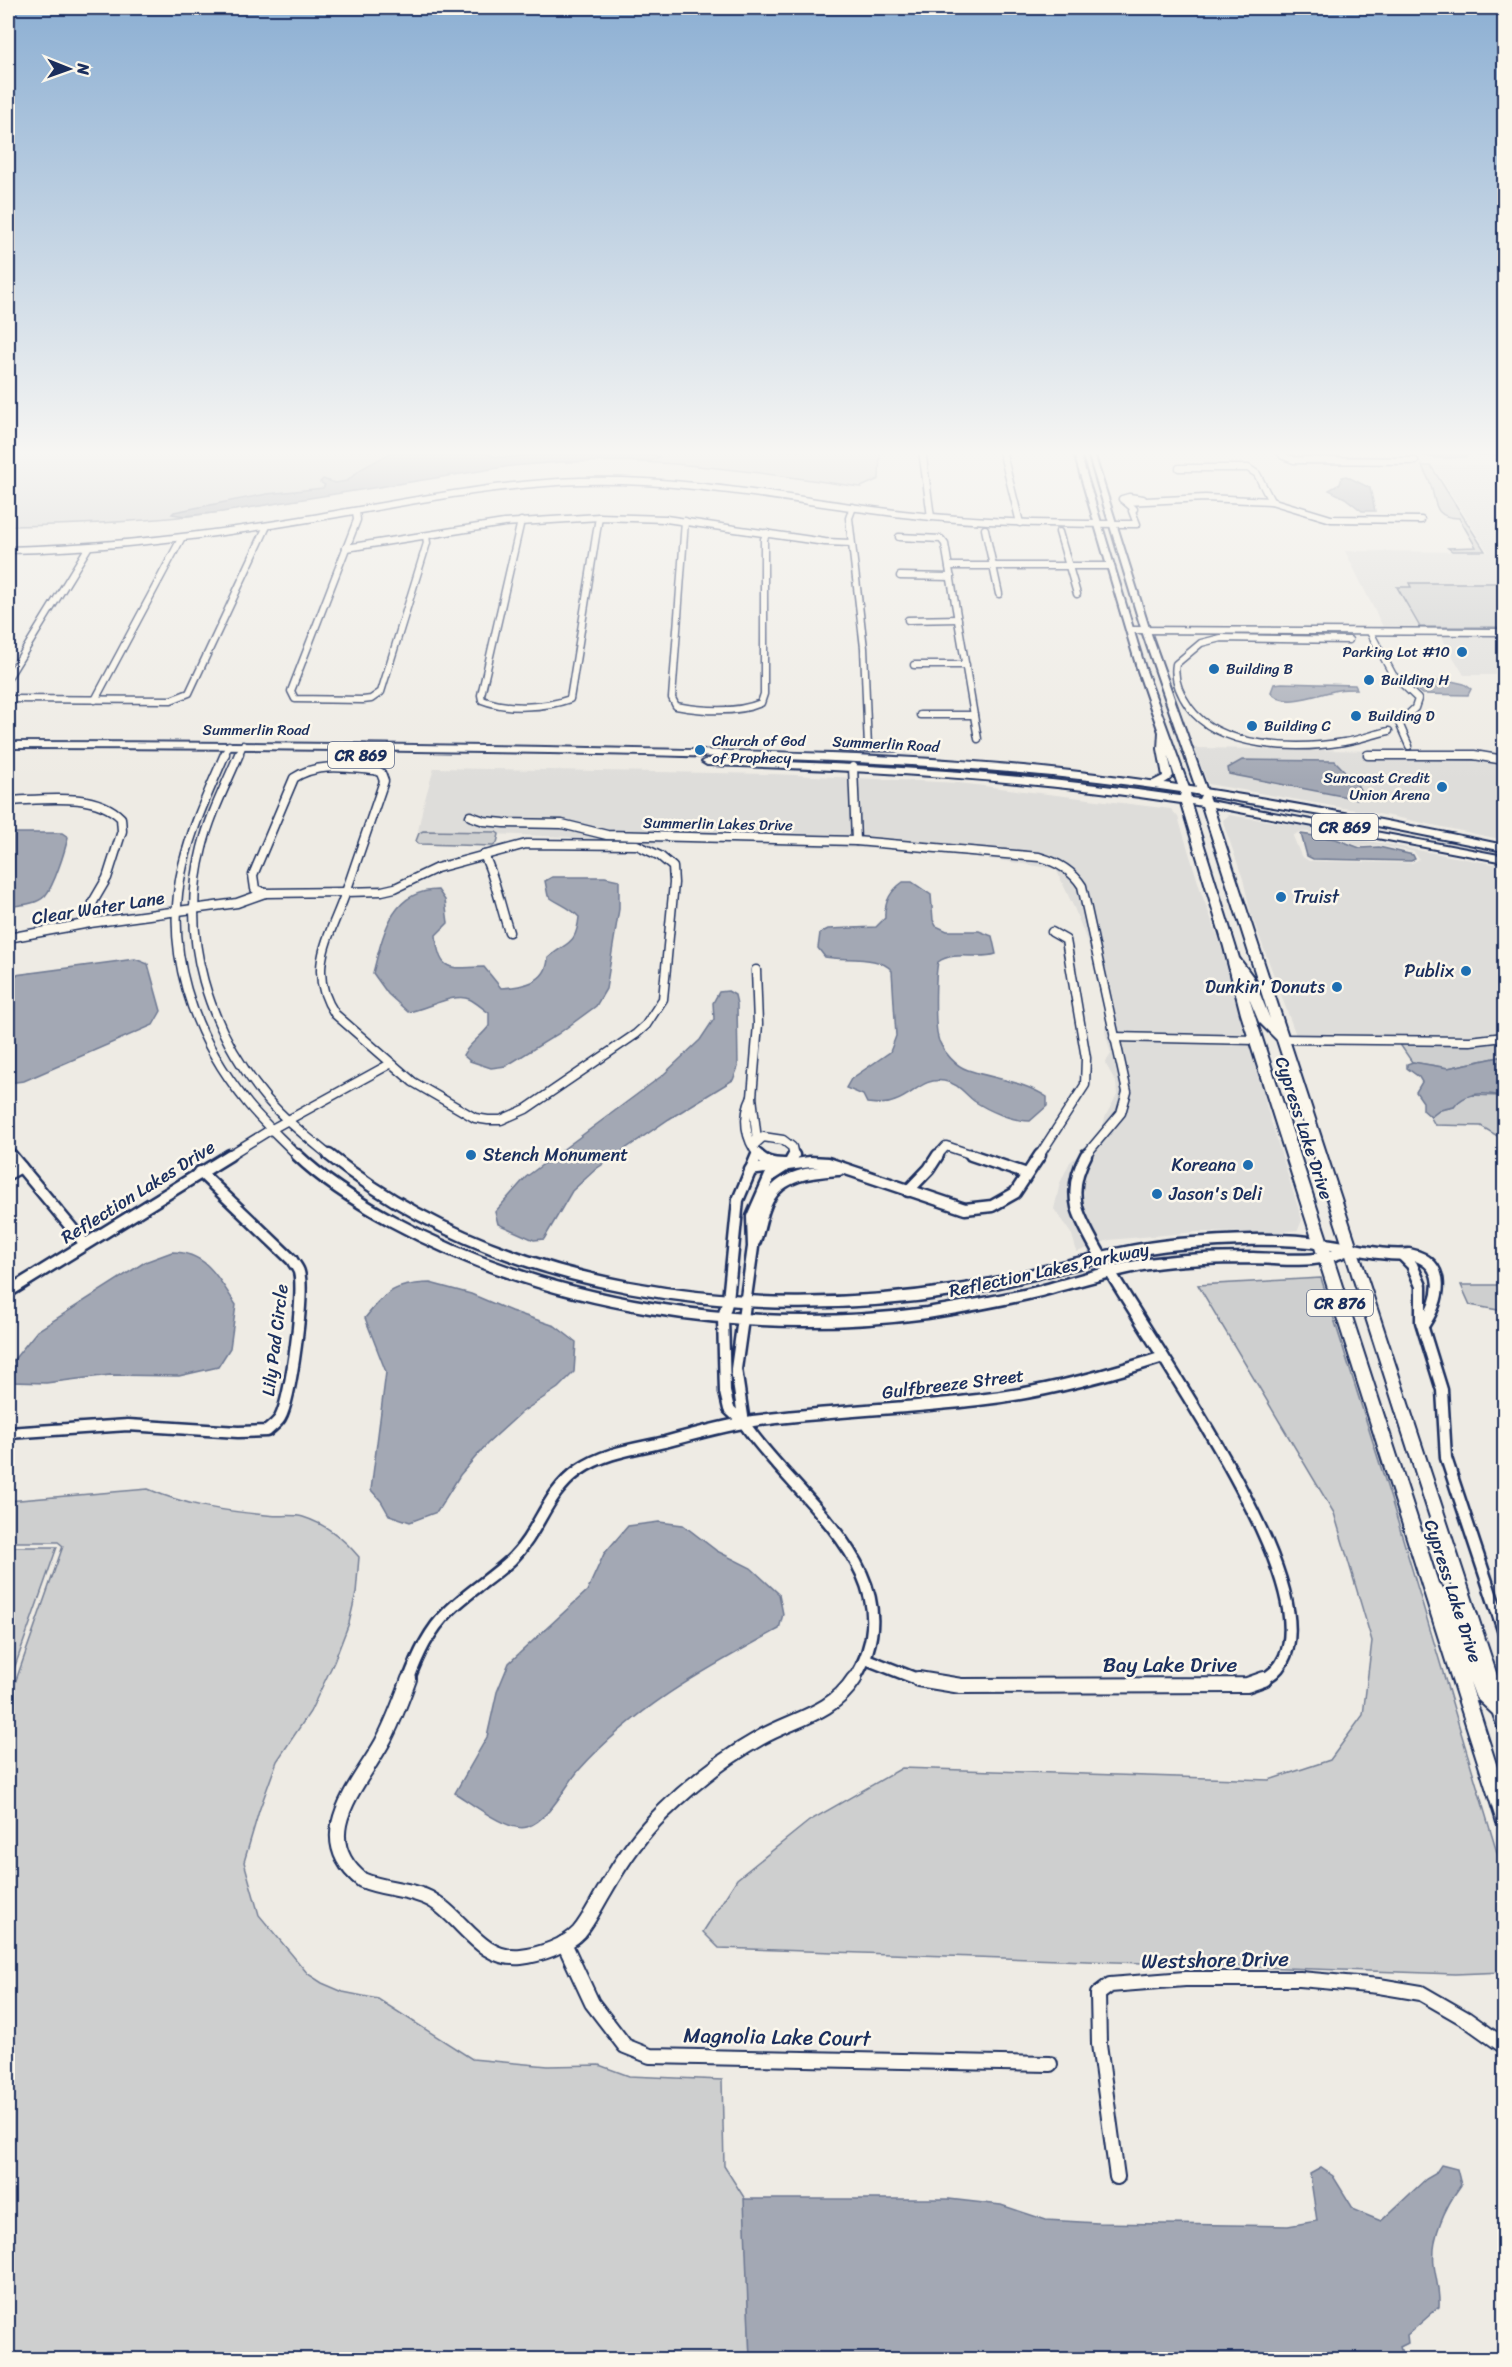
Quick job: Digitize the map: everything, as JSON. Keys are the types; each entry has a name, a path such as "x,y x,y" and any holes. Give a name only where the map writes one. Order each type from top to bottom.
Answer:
{"main road":[{"name":"Cypress Lake Drive","path":"1124,560 1206,803 1503,1716"},
{"name":"Cypress Lake Drive","path":"1110,563 1185,794 1255,1040 1504,1816"},
{"path":"1152,784 1163,781 1168,776 1162,749 1163,728"},
{"name":"Summerlin Road","path":"8,745 851,757 996,766 1152,784 1206,803 1504,859"},
{"name":"Summerlin Road","path":"8,753 227,749"},
{"name":"Summerlin Road","path":"241,749 853,766 1185,794 1202,791 1376,821 1504,848"},
{"path":"1434,845 1461,846 1504,853"},
{"path":"1232,957 1242,967 1263,1019 1281,1039"},
{"path":"1431,1587 1453,1610 1482,1692 1503,1716"}],"street":[{"path":"8,678 80,560"},
{"path":"95,700 170,560"},
{"path":"8,699 171,700 183,697 189,693 251,560"},
{"path":"341,560 291,692 295,699 371,699 381,692 422,560"},
{"path":"512,560 481,695 482,700 489,703 564,703 572,695 592,560"},
{"path":"683,560 672,698 676,705 687,708 749,708 761,704 764,694 764,560"},
{"path":"853,560 864,648 868,748"},
{"path":"978,740 948,563 1110,563"},
{"path":"992,563 999,594"},
{"path":"1069,563 1077,594"},
{"path":"900,576 951,577"},
{"path":"908,620 958,619"},
{"path":"1130,630 1280,635 1349,640"},
{"path":"1370,632 1393,675 1418,699 1414,708 1399,723 1409,746"},
{"path":"1389,731 1342,743 1249,743 1219,732 1194,714 1187,706 1176,680 1176,664 1184,655 1202,643 1221,638 1370,632 1504,632"},
{"path":"914,665 966,664"},
{"path":"1175,715 1194,714"},
{"path":"920,715 974,715"},
{"path":"841,748 895,748"},
{"name":"Reflection Lakes Parkway","path":"227,749 187,848 176,911 179,961 184,985 198,1024 221,1067 270,1130 312,1168 358,1201 394,1222 452,1250 519,1276 602,1299 668,1311 723,1317 821,1320 912,1314 989,1302 1109,1271 1185,1260 1325,1259 1350,1249"},
{"name":"Reflection Lakes Parkway","path":"241,749 202,848 193,909 200,971 215,1018 250,1078 286,1120 332,1161 360,1181 413,1212 471,1240 512,1255 591,1278 639,1288 728,1300 831,1303 913,1297 1008,1281 1100,1255 1157,1246 1194,1243 1320,1243 1350,1249"},
{"path":"1368,755 1474,755 1504,760"},
{"path":"853,766 856,841"},
{"name":"Clear Water Lane","path":"484,855 437,868 395,888 373,892 346,893 265,893 255,890 253,876 294,778 305,770 314,769 375,770 381,773 384,781 346,893 322,956 321,986 335,1014 413,1082 475,1119 501,1120 526,1110 636,1034 646,1025 660,1005 663,999 674,883 673,867 669,862 637,845 539,843 513,846 484,855"},
{"path":"8,801 97,802 108,805 122,815 123,827 107,878 93,902 90,923"},
{"name":"Summerlin Lakes Drive","path":"470,816 497,822 562,824 618,835 856,841 1039,857 1055,862 1070,871 1077,878 1086,900 1127,1092 1127,1101 1119,1118 1097,1138 1080,1166 1075,1196 1077,1208 1109,1271"},
{"path":"484,855 496,880 496,893 509,932"},
{"name":"Clear Water Lane","path":"8,938 90,923 237,903 265,893"},
{"path":"750,1170 810,1162 828,1163 965,1209 984,1209 1001,1204 1015,1193 1085,1085 1087,1071 1066,940 1052,932"},
{"path":"756,970 758,1024 752,1097 746,1110 747,1131 765,1161 774,1164 789,1164"},
{"path":"1114,1037 1255,1040"},
{"path":"1281,1039 1470,1041 1504,1037"},
{"name":"Reflection Lakes Drive","path":"8,1292 286,1120 390,1064"},
{"path":"564,1943 578,1933 640,1837 688,1789 762,1736 825,1708 852,1684 866,1659 872,1623 867,1587 861,1573 817,1506 770,1460 744,1423 729,1408 725,1392 723,1317 728,1300 738,1200 756,1147 771,1137 790,1143 795,1151 795,1158 770,1176 752,1217 753,1247"},
{"path":"908,1191 912,1184 932,1168 942,1148 946,1146 1027,1174"},
{"path":"8,1151 85,1244"},
{"path":"8,1174 21,1167"},
{"path":"744,1423 736,1369 753,1247 769,1200 776,1190 789,1180 804,1174 845,1169"},
{"name":"Lily Pad Circle","path":"8,1433 128,1425 238,1432 267,1431 280,1418 286,1399 294,1352 300,1272 292,1260 200,1172"},
{"path":"1350,1249 1407,1254 1422,1258 1435,1275 1439,1286 1430,1315 1423,1326"},
{"path":"1402,1255 1412,1265 1421,1286 1423,1326 1442,1390 1446,1458 1504,1634"},
{"name":"Bay Lake Drive","path":"866,1659 917,1679 961,1686 1231,1686 1259,1682 1272,1676 1286,1659 1289,1647 1289,1617 1266,1536 1197,1408 1109,1271"},
{"name":"Gulfbreeze Street","path":"564,1943 542,1954 525,1956 508,1956 489,1951 443,1907 428,1898 381,1889 360,1881 351,1871 339,1846 338,1822 351,1792 384,1740 402,1702 407,1683 427,1637 462,1597 514,1557 525,1544 549,1500 565,1482 585,1466 600,1459 744,1423 1006,1397 1086,1380 1163,1357"},
{"name":"Magnolia Lake Court","path":"564,1943 592,2003 625,2046 650,2056 1050,2064"},
{"name":"Westshore Drive","path":"1117,2177 1099,2044 1098,1994 1110,1985 1185,1978 1300,1979 1379,1986 1421,1993 1466,2019 1504,2046"}],"shaded area":[{"path":"1350,560 1504,560 1504,675 1464,675 1440,635 1156,634 1153,627 1383,627"},
{"path":"1409,583 1499,583 1504,591 1504,627 1420,627 1397,587 1411,587"},
{"path":"1451,681 1464,684 1471,689 1468,695 1422,694 1409,683"},
{"path":"1274,684 1355,685 1357,689 1338,690 1302,699 1284,700 1271,692"},
{"path":"1194,748 1504,753 1504,840 1395,817 1208,784"},
{"path":"1242,760 1335,761 1357,784 1362,794 1357,799 1229,774 1228,768"},
{"path":"434,768 774,774 959,783 1171,809 1178,817 1202,895 1230,968 1240,1013 1259,1069 1266,1105 1302,1220 1298,1230 1266,1233 1197,1232 1109,1240 1077,1252 1072,1235 1054,1209 1060,1183 1070,1162 1099,1138 1106,1115 1117,1095 1116,1082 1105,1063 1111,1054 1105,1031 1110,1014 1097,967 1056,869 985,858 882,849 687,843 578,846 570,837 418,831"},
{"path":"1229,815 1308,827 1368,841 1504,866 1504,1039 1500,1041 1297,1038 1251,914 1243,879 1223,820","holes":["1299,832 1309,832 1337,837 1359,846 1379,845 1414,852 1419,859 1412,863 1309,861 1301,856 1293,836"]},
{"path":"423,831 496,832 499,834 497,843 493,846 419,844 416,841 419,833"},
{"path":"8,833 62,833 68,837 52,885 45,896 27,904 8,907"},
{"path":"1301,834 1336,839 1360,848 1379,847 1413,855 1415,859 1411,861 1313,859 1307,856"},
{"path":"552,877 605,877 619,880 619,909 606,989 596,1006 558,1034 506,1066 491,1068 470,1061 463,1055 489,1026 489,1013 477,1004 463,997 408,1012 388,994 373,973 386,930 399,906 422,892 438,890 445,900 448,923 436,935 440,957 444,963 456,968 484,967 501,988 532,982 543,973 548,958 570,942 578,926 579,917 548,896 545,881"},
{"path":"903,882 912,882 931,895 933,920 936,926 947,931 979,931 992,936 996,954 951,957 938,962 937,1034 947,1054 963,1068 1018,1084 1047,1097 1047,1106 1030,1121 994,1112 974,1101 957,1086 944,1081 937,1080 924,1084 901,1098 885,1104 867,1103 863,1095 846,1088 851,1079 890,1052 896,1036 892,971 887,966 871,961 825,957 818,948 820,933 828,929 876,927 885,918 891,893"},
{"path":"135,959 148,964 161,1011 153,1025 24,1081 8,1083 8,976"},
{"path":"728,991 735,995 737,1004 738,1067 733,1080 669,1119 596,1169 572,1191 544,1239 534,1240 498,1224 495,1212 526,1177 663,1075 700,1040 714,1019 713,1003 719,992"},
{"path":"1504,1039 1504,1056 1448,1068 1412,1062 1397,1040"},
{"path":"1504,1056 1504,1107 1501,1096 1475,1094 1464,1098 1454,1107 1440,1110 1431,1117 1423,1110 1423,1102 1416,1092 1422,1082 1407,1068 1407,1064 1413,1062 1448,1068"},
{"path":"1501,1096 1504,1107 1504,1140 1481,1126 1435,1125 1430,1116 1440,1110 1454,1107 1461,1097"},
{"path":"172,1252 184,1253 203,1262 218,1277 236,1305 230,1348 218,1367 179,1376 110,1375 46,1383 12,1382 8,1367 37,1331 145,1262"},
{"path":"1321,1278 1391,1499 1504,1876 1504,1972 1455,1974 719,1948 703,1932 737,1879 809,1821 902,1768 1269,1780 1330,1760 1363,1715 1372,1641 1334,1513 1198,1285"},
{"path":"430,1283 471,1294 555,1326 576,1342 574,1372 558,1388 522,1412 487,1444 460,1475 437,1512 410,1522 389,1515 371,1490 386,1372 365,1318 393,1290 408,1285"},
{"path":"1461,1285 1504,1285 1504,1311 1470,1305"},
{"path":"148,1489 177,1500 206,1507 271,1516 303,1517 334,1533 359,1557 356,1593 349,1623 334,1662 310,1712 277,1761 244,1862 259,1915 308,1974 343,1992 378,1999 472,2059 548,2066 599,2065 629,2076 722,2080 724,2166 745,2199 750,2359 8,2359 8,1703 63,1546 58,1542 8,1542 8,1501"},
{"path":"659,1522 683,1525 717,1551 751,1568 779,1594 783,1614 779,1629 698,1675 624,1727 579,1770 550,1810 535,1823 519,1828 510,1826 455,1793 487,1737 497,1692 509,1663 587,1591 604,1554 628,1526"},
{"path":"8,1547 57,1547 8,1686"},
{"path":"1441,2165 1457,2169 1461,2185 1440,2223 1435,2244 1434,2265 1439,2307 1407,2335 1408,2343 1400,2347 1404,2359 750,2359 744,2199 949,2199 1001,2205 1046,2220 1288,2226 1317,2221 1310,2174 1321,2168 1333,2176 1354,2210 1381,2221 1426,2179 1435,2174"}],"place":[{"name":"Parking Lot #10","path":"1462,652"},
{"name":"Building B","path":"1214,669"},
{"name":"Building H","path":"1369,680"},
{"name":"Building D","path":"1356,716"},
{"name":"Building C","path":"1252,726"},
{"name":"Church of God of Prophecy","path":"700,750"},
{"name":"Suncoast Credit Union Arena","path":"1442,787"},
{"name":"Truist","path":"1281,897"},
{"name":"Publix","path":"1466,971"},
{"name":"Dunkin' Donuts","path":"1337,987"},
{"name":"Stench Monument","path":"471,1155"},
{"name":"Koreana","path":"1248,1165"},
{"name":"Jason's Deli","path":"1157,1194"}]}
